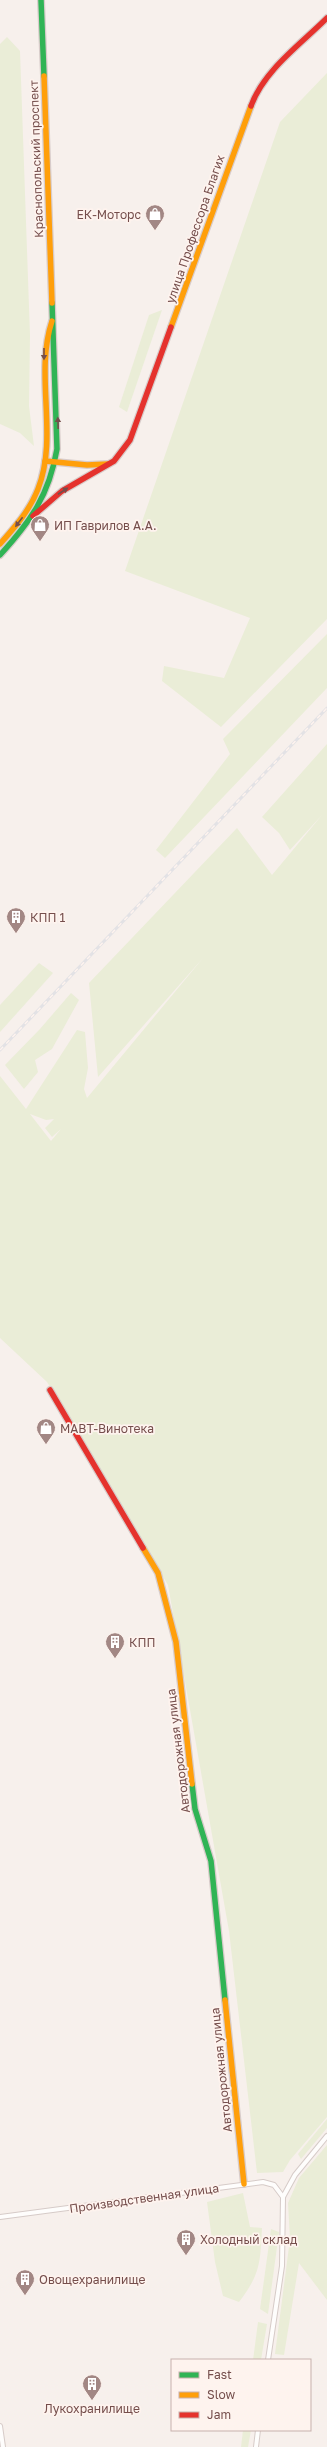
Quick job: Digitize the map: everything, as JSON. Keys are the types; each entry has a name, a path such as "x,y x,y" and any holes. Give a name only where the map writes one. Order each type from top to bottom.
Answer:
{"street":[{"name":"Краснопольский проспект","path":"33,516 49,488 55,462 58,430 41,0"},
{"name":"улица Профессора Благих","path":"33,516 62,491 110,463 126,448 136,425 255,96 272,72 327,18"},
{"path":"0,544 25,514 43,478 47,426 44,346 54,317"},
{"path":"45,462 87,465 110,463"},
{"path":"0,555 33,516"},
{"name":"Автодорожная улица","path":"50,1390 152,1561 158,1573 166,1604 179,1662 194,1809 211,1861 244,2184"},
{"path":"268,2359 282,2266 283,2197 295,2175 327,2136"},
{"name":"Производственная улица","path":"0,2217 263,2182 274,2185 283,2197"},
{"path":"0,2426 3,2447"},
{"path":"256,2447 258,2431"}],"green space":[{"path":"7,37 20,51 30,335 29,406 34,446 20,433 0,424 0,44"},
{"path":"327,73 327,619 221,727 162,681 164,666 224,678 250,618 125,571 280,122"},
{"path":"162,310 127,412 119,407 149,315"},
{"path":"327,634 327,688 165,858 156,850 230,754 223,739"},
{"path":"327,744 327,2117 290,2160 283,2172 257,2173 229,1931 168,1585 47,1382 0,1338 0,1076 26,1109 77,1030 85,1032 88,1068 84,1089 87,1098 203,958 98,1077 89,983 237,828 272,875 322,815 290,850 279,833 262,817","holes":["30,1114 46,1120 54,1119 45,1128 52,1137 61,1129 51,1141"]},
{"path":"39,963 53,973 0,1032 0,1005"},
{"path":"71,993 79,1000 52,1049 35,1060 38,1072 24,1089 5,1065 40,1029"},
{"path":"327,2119 327,2128 301,2159 298,2154"},
{"path":"327,2145 327,2300 299,2263 284,2355 275,2354 290,2239 288,2203 299,2178"},
{"path":"243,2193 250,2227 262,2228 261,2250 258,2267 252,2283 239,2302 223,2296 215,2262 207,2202"},
{"path":"271,2229 279,2232 268,2314 260,2309"},
{"path":"258,2322 267,2324 261,2359 253,2359"},
{"path":"243,2431 251,2431 248,2447 241,2447"}],"railway":[{"path":"0,1050 327,708"}],"traffic: fast":[{"path":"41,0 44,76"},
{"path":"0,555 30,519 44,494 54,465 57,449 52,303"},
{"path":"192,1784 195,1809 211,1861 225,2000"}],"traffic: slow":[{"path":"44,76 52,303"},
{"path":"171,327 251,106"},
{"path":"0,544 17,525 31,504 38,489 44,469 47,448 45,363 47,342 52,321"},
{"path":"45,461 87,465 108,464"},
{"path":"143,1548 158,1573 176,1642 192,1784"},
{"path":"225,2000 244,2184"}],"traffic: jam":[{"path":"251,106 257,93 274,69 327,18"},
{"path":"33,516 62,491 114,461 130,440 171,327"},
{"path":"50,1390 143,1548"}],"place":[{"name":"ЕК-Моторс","path":"155,231"},
{"name":"ИП Гаврилов А.А.","path":"40,542"},
{"name":"КПП 1","path":"16,934"},
{"name":"МАВТ-Винотека","path":"46,1445"},
{"name":"КПП","path":"115,1659"},
{"name":"Холодный склад","path":"186,2256"},
{"name":"Овощехранилище","path":"25,2296"},
{"name":"Лукохранилище","path":"92,2401"}]}
